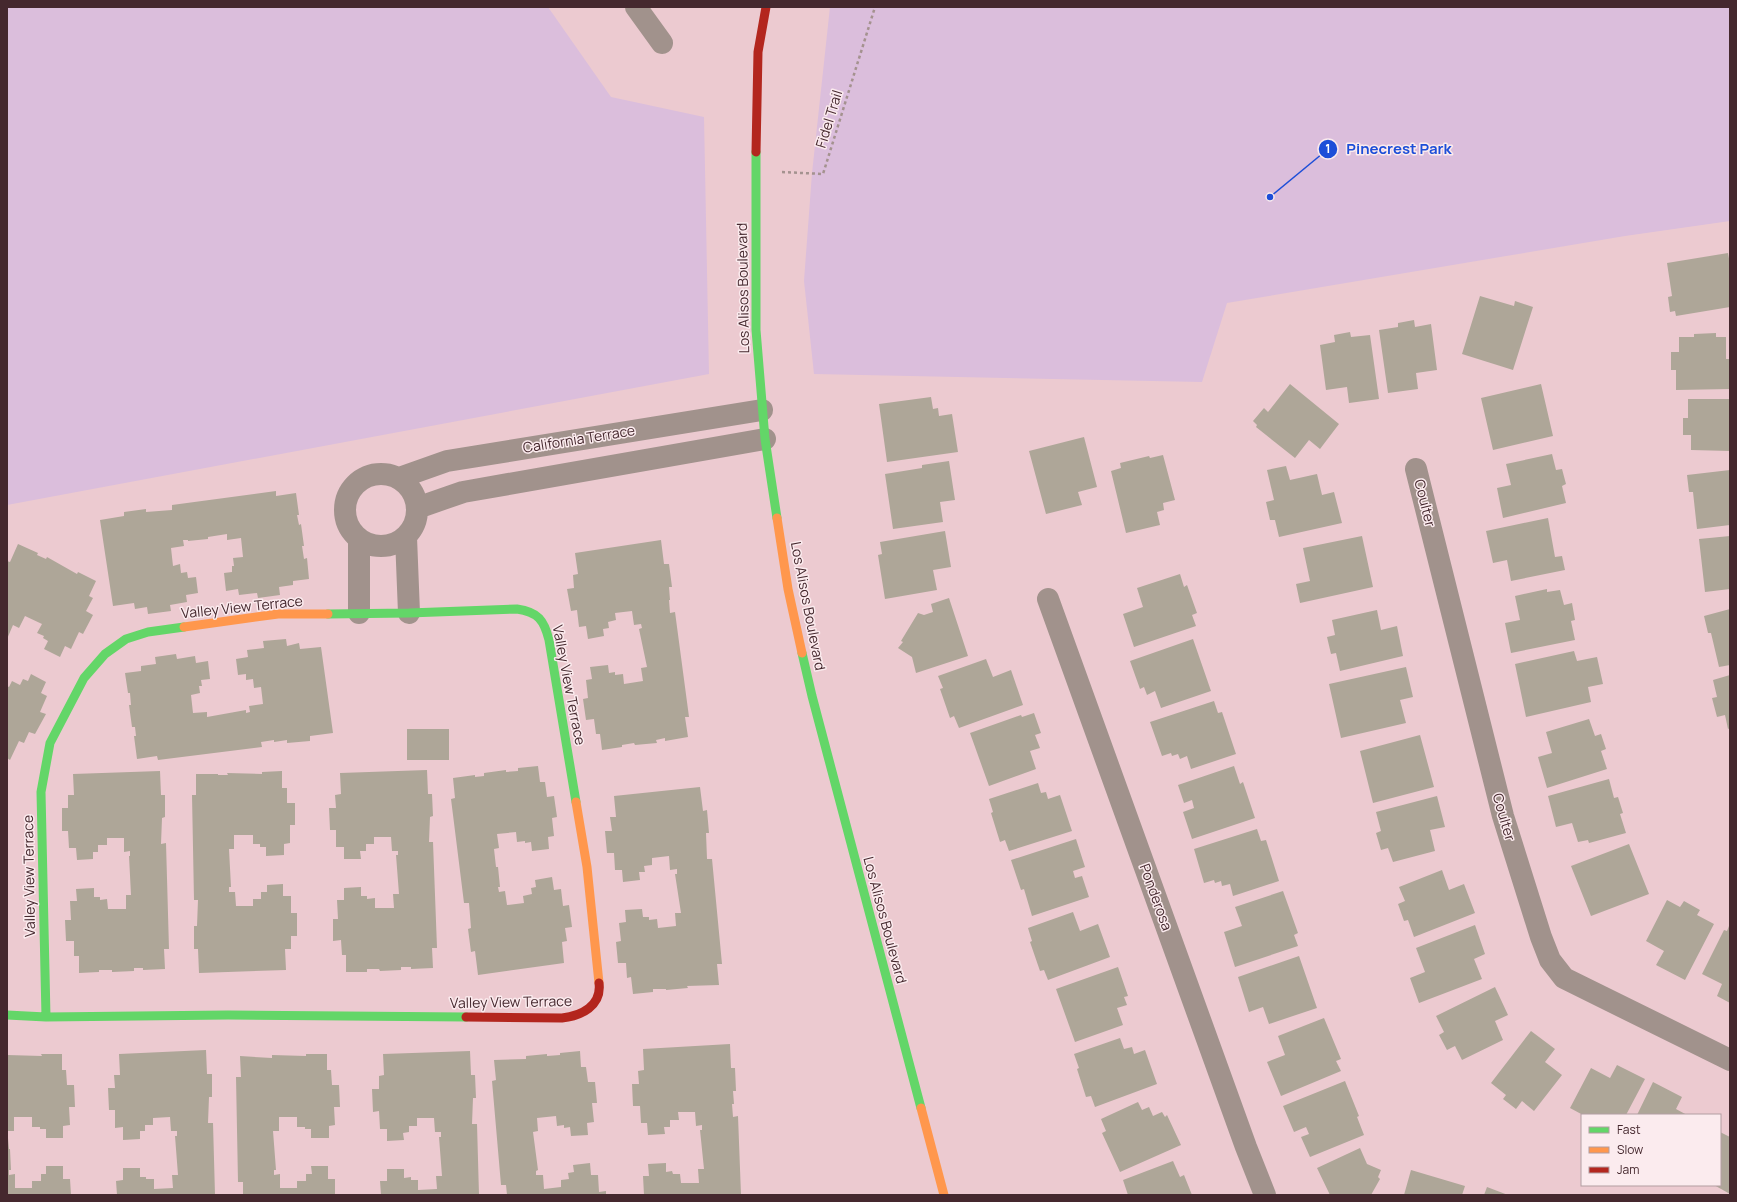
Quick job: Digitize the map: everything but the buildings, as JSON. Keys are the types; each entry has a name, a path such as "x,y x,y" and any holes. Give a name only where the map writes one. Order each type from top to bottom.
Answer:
{"street":[{"path":"636,7 662,43"},
{"name":"Los Alisos Boulevard","path":"766,7 758,52 756,171 756,330 765,439 788,589 812,696 944,1195"},
{"name":"California Terrace","path":"399,478 446,461 762,410"},
{"path":"417,508 463,492 765,439"},
{"name":"Coulter","path":"1416,469 1503,816 1541,937 1550,960 1564,978 1730,1060"},
{"path":"375,473 387,474 399,478 408,486 414,496 417,508 414,523 406,537 395,544 383,546 370,545 359,539 350,530 346,519 345,507 348,495 354,485 375,473"},
{"path":"406,537 409,613"},
{"path":"359,539 359,613"},
{"name":"Ponderosa","path":"1048,599 1265,1195"},
{"name":"Valley View Terrace","path":"7,1015 46,1017 236,1015 562,1018 583,1014 598,998 600,988 591,898 567,744 546,627 541,619 526,609 409,613 278,614 148,632 126,639 105,654 84,678 50,743 44,764 41,792 46,1017"}],"path":[{"name":"Fidel Trail","path":"756,171 823,174 875,7"}],"shaded area":[{"path":"7,7 548,7 611,97 704,117 709,374 7,505"},
{"path":"830,7 1730,7 1730,221 1625,236 1227,303 1202,382 814,374 804,281 812,173"}],"traffic: fast":[{"path":"756,152 756,330 765,439 777,518"},
{"path":"328,614 517,609 530,612 539,618 545,627 549,640 576,802"},
{"path":"46,1017 41,792 50,743 84,678 105,654 126,639 148,632 184,627"},
{"path":"802,653 812,696 921,1108"},
{"path":"7,1015 46,1017 228,1015 466,1017"}],"traffic: slow":[{"path":"777,518 788,589 802,653"},
{"path":"184,627 278,614 328,614"},
{"path":"576,802 587,867 599,983"},
{"path":"921,1108 944,1195"}],"traffic: jam":[{"path":"756,152 758,52 766,7"},
{"path":"466,1017 569,1017 583,1012 594,1004 599,991 599,983"}],"place":[{"name":"Pinecrest Park","path":"1270,197"}]}
